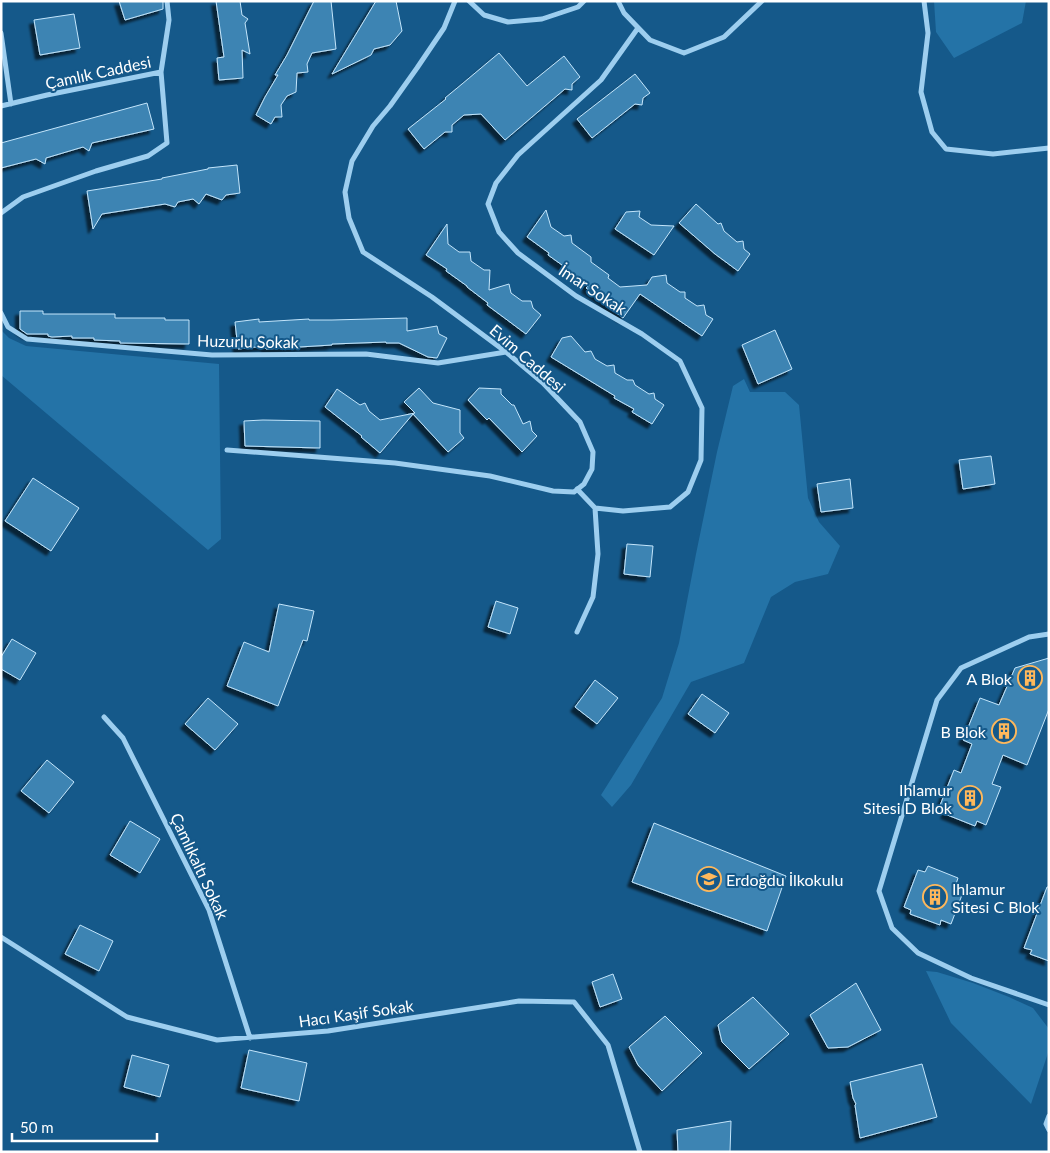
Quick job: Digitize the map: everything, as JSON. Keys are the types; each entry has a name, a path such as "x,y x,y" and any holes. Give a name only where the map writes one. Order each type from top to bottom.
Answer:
{"street":[{"name":"Çamlık Caddesi","path":"1,106 161,72 169,20 167,1"},
{"name":"Evim Caddesi","path":"455,1 444,28 395,98 372,126 352,161 345,192 349,218 363,252 432,297 506,352 543,383 580,422 593,452 592,469 584,484 577,489"},
{"path":"470,1 484,14 508,22 542,20 578,7 584,1"},
{"path":"618,1 624,13 650,40 684,53 724,37 762,1"},
{"path":"924,1 928,33 921,92 932,132 946,149 994,154 1049,148"},
{"name":"İmar Sokak","path":"595,508 624,511 670,507 688,492 701,460 702,408 680,361 642,334 576,296 518,253 499,232 488,204 496,183 518,155 601,80 638,28"},
{"path":"1,34 11,104"},
{"path":"1,213 22,197 96,171 148,156 167,143 161,72"},
{"name":"Huzurlu Sokak","path":"1,313 8,327 27,339 212,355 366,354 438,363 506,352"},
{"path":"227,450 395,463 490,476 553,491 574,492 577,489 595,508 598,554 593,597 577,632"},
{"path":"1049,634 1029,637 961,668 937,700 879,891 892,928 918,953 971,978 1049,1005"},
{"name":"Çamlıkaltı Sokak","path":"104,717 123,738 209,910 250,1038"},
{"name":"Hacı Kaşif Sokak","path":"1,937 127,1018 217,1040 328,1031 519,1001 574,1002 608,1045 640,1152"},
{"path":"1049,1116 1046,1124 1049,1130"}],"shaded area":[{"path":"934,1 1026,1 1022,23 954,58 936,32"},
{"path":"1,330 9,338 26,346 219,364 221,539 208,550 1,375"},
{"path":"744,379 750,392 785,392 799,405 808,498 819,522 840,546 828,574 795,582 771,597 744,663 691,682 631,785 612,807 601,795 662,698 679,643 717,452 733,386"},
{"path":"926,971 937,972 973,983 1033,1008 1049,1029 1049,1050 1031,1104 951,1023"}],"building":[{"path":"119,1 163,1 163,9 125,20"},
{"path":"216,1 240,1 242,15 248,19 245,23 250,54 242,50 243,78 219,80 217,58 224,57"},
{"path":"314,1 331,1 336,49 312,53 307,64 308,72 297,73 296,92 287,96 281,105 282,117 275,117 271,124 256,115"},
{"path":"376,1 396,1 402,31 390,45 374,49 371,55 332,74"},
{"path":"74,14 80,48 40,55 34,20"},
{"path":"499,53 527,86 564,56 580,77 572,84 572,90 565,89 505,140 481,114 464,115 452,125 452,132 445,132 424,149 408,129"},
{"path":"635,74 650,93 643,98 642,105 635,104 592,138 577,119"},
{"path":"147,103 154,129 92,143 89,151 83,147 46,158 45,164 36,159 1,168 1,143"},
{"path":"237,165 240,193 226,195 222,200 206,194 199,204 193,199 178,202 175,207 165,204 102,214 93,229 87,191 162,179 208,168"},
{"path":"696,204 718,224 721,223 724,231 737,242 743,241 744,249 750,254 738,271 679,223"},
{"path":"546,210 551,227 564,236 571,235 572,243 591,257 591,262 609,275 608,278 620,287 647,285 652,277 666,275 667,283 680,292 685,292 685,298 697,306 704,305 706,315 713,319 702,336 640,294 623,318 605,304 586,288 588,286 568,272 569,270 527,237"},
{"path":"640,211 639,217 651,225 674,226 654,255 615,229 626,212"},
{"path":"447,224 448,244 459,252 470,252 471,261 484,270 490,270 489,290 509,284 511,293 522,301 531,301 533,308 541,315 526,334 487,305 488,303 446,271 447,269 426,255"},
{"path":"20,311 43,311 43,314 115,314 115,318 189,320 189,344 120,343 120,341 94,340 94,338 52,337 48,336 48,334 27,334 20,329"},
{"path":"407,318 407,331 437,326 439,334 447,338 437,358 428,357 399,343 386,342 266,349 265,346 238,349 235,322 259,319 259,322 309,319"},
{"path":"775,330 792,369 758,384 742,345"},
{"path":"571,336 585,352 591,351 595,359 607,366 614,365 615,373 627,380 633,380 635,385 649,394 654,393 655,399 664,405 652,424 632,412 634,409 614,398 615,396 551,357 562,338"},
{"path":"419,388 433,403 460,410 460,433 464,438 448,452 413,414 380,453 325,407 337,389 360,405 365,403 369,411 380,420 415,413 404,402"},
{"path":"479,388 501,389 501,394 514,405 523,424 530,421 532,431 537,436 522,452 489,418 487,420 468,400"},
{"path":"244,421 320,421 320,448 245,446"},
{"path":"991,456 995,484 963,489 959,460"},
{"path":"33,478 79,508 51,551 5,521"},
{"path":"850,479 853,508 821,512 817,484"},
{"path":"627,544 653,546 650,577 624,574"},
{"path":"496,601 518,608 510,634 488,627"},
{"path":"279,604 314,611 307,641 303,640 278,706 227,686 244,642 269,652"},
{"path":"12,639 36,653 20,680 1,669 1,657"},
{"path":"1049,658 1049,709 1027,765 1003,755 992,784 1001,787 986,825 977,821 975,826 945,814 947,810 939,808 954,770 961,773 972,744 963,740 980,698 999,705 1015,668"},
{"path":"595,680 618,698 597,724 575,707"},
{"path":"702,694 729,713 715,733 688,714"},
{"path":"208,698 238,724 215,750 185,724"},
{"path":"47,760 74,782 49,813 21,791"},
{"path":"130,821 160,839 140,873 110,855"},
{"name":"Erdoğdu İlkokulu","path":"654,823 786,876 767,931 632,882"},
{"name":"Ihlamur Sitesi C Blok","path":"928,866 958,878 956,884 965,887 951,924 941,920 940,925 910,914 911,910 904,907 918,870 925,872"},
{"path":"1047,887 1049,887 1049,961 1030,954 1032,950 1024,948"},
{"path":"80,925 113,941 99,971 65,954"},
{"path":"613,974 622,999 600,1007 592,982"},
{"path":"856,983 881,1030 848,1047 828,1048 810,1015"},
{"path":"753,997 789,1034 749,1069 722,1042 718,1025"},
{"path":"665,1016 702,1053 662,1091 638,1065 629,1047"},
{"path":"249,1050 307,1063 299,1101 241,1088"},
{"path":"132,1055 169,1065 160,1097 124,1087"},
{"path":"922,1064 937,1117 860,1138 856,1104 850,1082"},
{"path":"731,1121 730,1152 678,1152 677,1130"}],"place":[{"name":"A Blok","path":"1030,678"},
{"name":"B Blok","path":"1004,731"},
{"name":"Ihlamur Sitesi D Blok","path":"970,798"},
{"name":"Erdoğdu İlkokulu","path":"709,879"},
{"name":"Ihlamur Sitesi C Blok","path":"935,897"}]}
